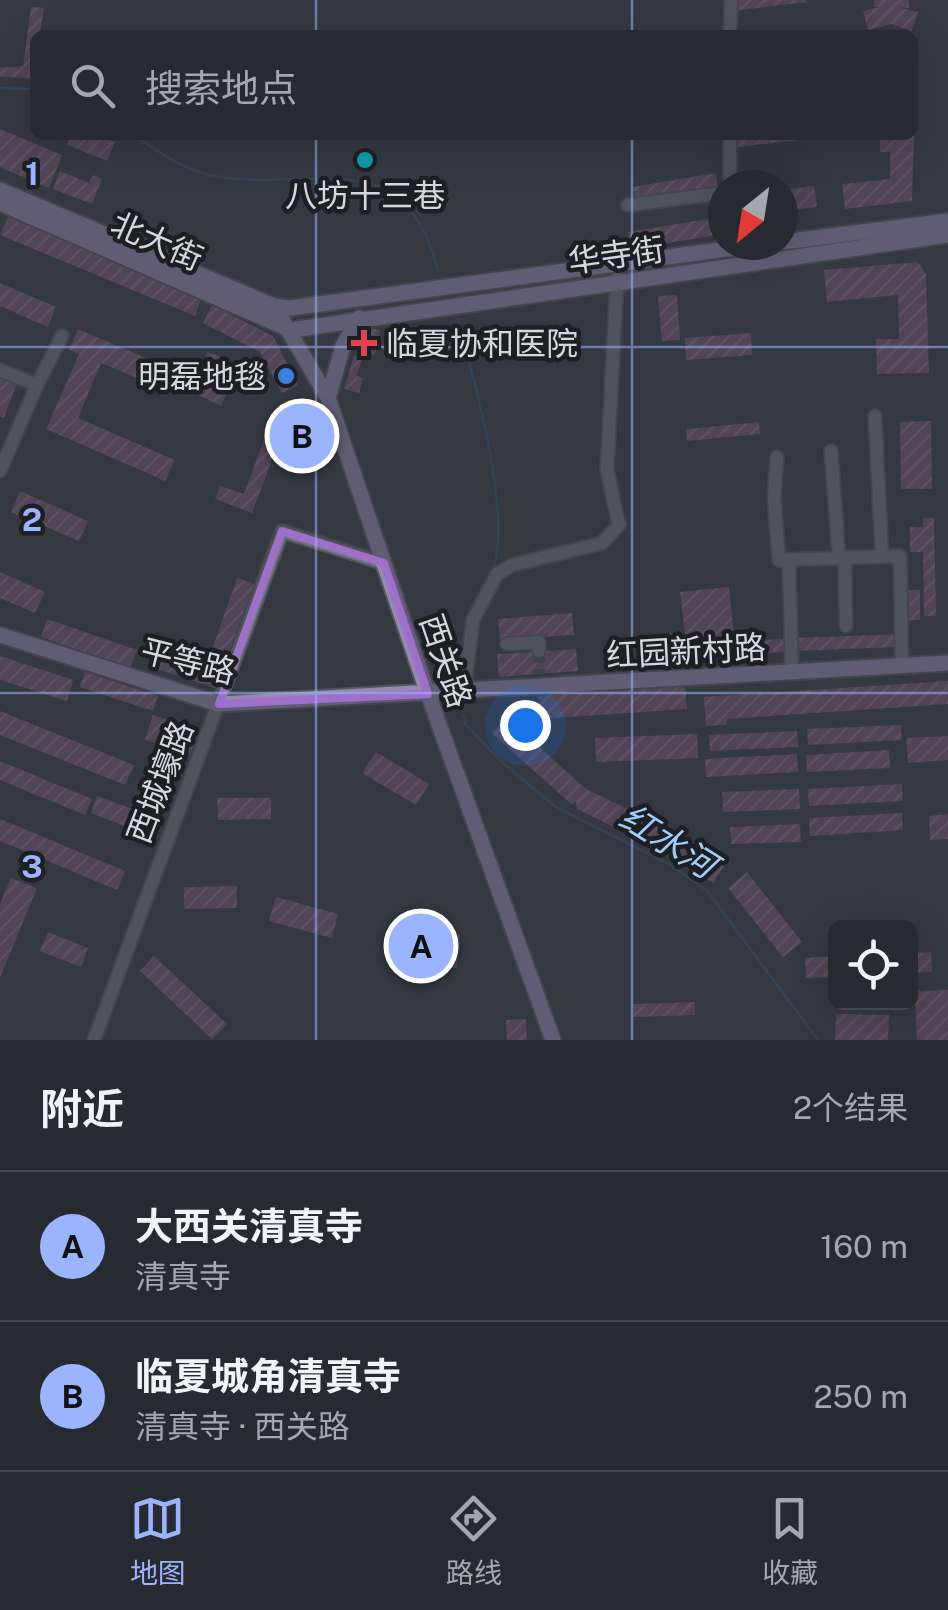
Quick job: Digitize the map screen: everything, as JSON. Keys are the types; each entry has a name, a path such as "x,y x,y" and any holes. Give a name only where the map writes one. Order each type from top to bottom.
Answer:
{"main road":[{"name":"北大街","path":"0,190 274,306"},
{"name":"北大街","path":"0,203 291,330"},
{"path":"798,240 948,222"},
{"name":"华寺街","path":"291,330 948,235"},
{"name":"华寺街","path":"274,306 366,300 708,251"},
{"path":"328,398 343,346 366,300"},
{"name":"西关路","path":"274,306 328,398 428,694 553,1040"},
{"name":"平等路","path":"0,636 219,704 428,694"},
{"name":"红园新村路","path":"428,694 541,680 948,663"}],"street":[{"path":"730,30 731,0"},
{"path":"730,140 730,170"},
{"path":"628,206 708,195"},
{"path":"464,692 473,620 496,574 512,566 602,543 618,525 607,470 618,265"},
{"path":"0,471 62,336"},
{"path":"0,370 37,386"},
{"path":"875,416 882,557"},
{"path":"831,450 846,626"},
{"path":"777,457 774,496 779,560 900,556 902,666"},
{"name":"西城壕路","path":"94,1040 282,530 384,562"},
{"path":"789,560 792,672"},
{"path":"507,644 539,642 539,651"}],"highlighted area":[{"path":"282,531 384,563 428,694 219,704"}],"building":[{"path":"731,0 806,0 807,2 733,11"},
{"path":"874,0 909,0 909,8 897,7 918,12 912,30 891,24 868,30 863,11 879,7 874,7"},
{"path":"31,7 44,8 41,30 30,30 30,78 0,77 0,68 23,66"},
{"path":"0,129 62,155 49,188 0,167"},
{"path":"69,140 115,142 107,161 67,145"},
{"path":"728,140 800,140 729,148"},
{"path":"880,140 914,140 912,201 845,209 842,184 890,179 890,152 880,152"},
{"path":"60,171 89,183 93,175 102,179 92,204 53,189"},
{"path":"708,174 708,190 636,201 633,187"},
{"path":"814,186 817,207 798,209 798,188"},
{"path":"8,217 202,297 195,316 0,235"},
{"path":"708,219 708,236 631,249 628,232"},
{"path":"918,262 926,274 929,373 877,374 876,339 899,339 898,295 827,302 824,270"},
{"path":"0,283 56,307 48,327 0,306"},
{"path":"677,295 680,340 662,341 658,296"},
{"path":"212,305 273,336 298,385 282,393 260,352 203,323"},
{"path":"365,327 380,330 375,355 356,351"},
{"path":"78,329 186,375 177,395 101,363 78,418 175,460 165,481 46,429 79,354 69,350"},
{"path":"751,333 752,355 686,360 685,338"},
{"path":"207,352 220,356 209,387 226,395 221,406 194,393"},
{"path":"354,355 362,358 357,376 363,378 359,393 344,389"},
{"path":"0,376 17,383 4,418 0,416"},
{"path":"273,415 287,420 252,513 215,499 220,486 244,494"},
{"path":"931,421 932,489 901,489 900,422"},
{"path":"759,422 760,434 687,441 686,429"},
{"path":"20,491 88,521 79,541 11,512"},
{"path":"923,518 934,518 936,616 924,616 923,552 910,552 910,527 923,527"},
{"path":"0,572 45,592 35,613 0,598"},
{"path":"237,578 255,584 231,654 213,647"},
{"path":"729,587 734,638 686,643 680,592"},
{"path":"904,590 920,590 920,620 905,621"},
{"path":"572,613 574,635 500,640 498,619"},
{"path":"47,619 137,650 130,668 41,637"},
{"path":"899,634 899,647 794,651 793,638"},
{"path":"787,639 788,652 741,654 741,641"},
{"path":"158,646 224,668 218,689 151,667"},
{"path":"576,649 578,671 499,677 497,654"},
{"path":"0,656 73,680 67,701 0,680"},
{"path":"85,672 158,696 153,711 80,687"},
{"path":"948,681 948,704 727,719 727,725 706,726 704,697"},
{"path":"685,685 687,709 540,719 538,696"},
{"path":"0,711 134,765 125,785 0,735"},
{"path":"153,715 199,730 190,755 145,740"},
{"path":"506,717 586,789 679,834 669,854 577,809 576,801 572,805 492,733"},
{"path":"901,725 902,740 808,745 807,729"},
{"path":"797,731 798,747 710,751 709,735"},
{"path":"697,734 698,758 596,762 595,738"},
{"path":"948,736 948,760 908,763 906,738"},
{"path":"889,750 890,768 807,772 806,755"},
{"path":"376,752 429,784 416,805 362,773"},
{"path":"797,754 798,772 706,777 705,759"},
{"path":"0,761 92,799 85,815 0,780"},
{"path":"902,784 903,801 809,806 808,789"},
{"path":"799,789 800,809 723,812 722,792"},
{"path":"97,796 157,818 150,836 91,813"},
{"path":"217,798 271,798 271,819 218,820"},
{"path":"902,813 903,830 810,836 809,818"},
{"path":"948,814 948,839 930,840 929,816"},
{"path":"0,819 125,871 117,890 0,841"},
{"path":"800,824 801,842 731,844 730,827"},
{"path":"684,836 726,863 713,883 671,856"},
{"path":"747,872 802,942 783,957 728,888"},
{"path":"11,878 37,888 0,978 0,904"},
{"path":"237,886 237,908 184,909 184,887"},
{"path":"276,897 338,914 332,938 269,921"},
{"path":"48,932 88,948 81,967 40,951"},
{"path":"433,932 460,935 457,968 429,965"},
{"path":"931,952 932,972 918,973 918,953"},
{"path":"154,956 227,1024 212,1039 140,971"},
{"path":"828,957 828,977 806,978 805,958"},
{"path":"948,990 948,1040 917,1040 918,991"},
{"path":"695,1002 695,1015 633,1017 633,1004"},
{"path":"836,1014 889,1015 888,1040 835,1040"},
{"path":"526,1019 527,1040 507,1040 506,1020"}],"waterway":[{"name":"红水河","path":"0,88 30,89"},
{"name":"红水河","path":"141,140 179,163 209,175 245,180 347,179 376,186 401,201 422,228 438,270"},
{"name":"红水河","path":"458,319 495,484 497,548 492,571"},
{"name":"红水河","path":"455,679 452,665 465,634"},
{"name":"红水河","path":"463,715 465,724 504,764 556,807 671,865 708,892 818,1040"}],"tunnel":[{"path":"539,651 540,674"}],"place":[{"name":"八坊十三巷","path":"365,160"},
{"name":"临夏协和医院","path":"364,343"},
{"name":"明磊地毯","path":"286,376"},
{"name":"临夏城角清真寺","path":"302,436"},
{"name":"大西关清真寺","path":"421,946"}]}
